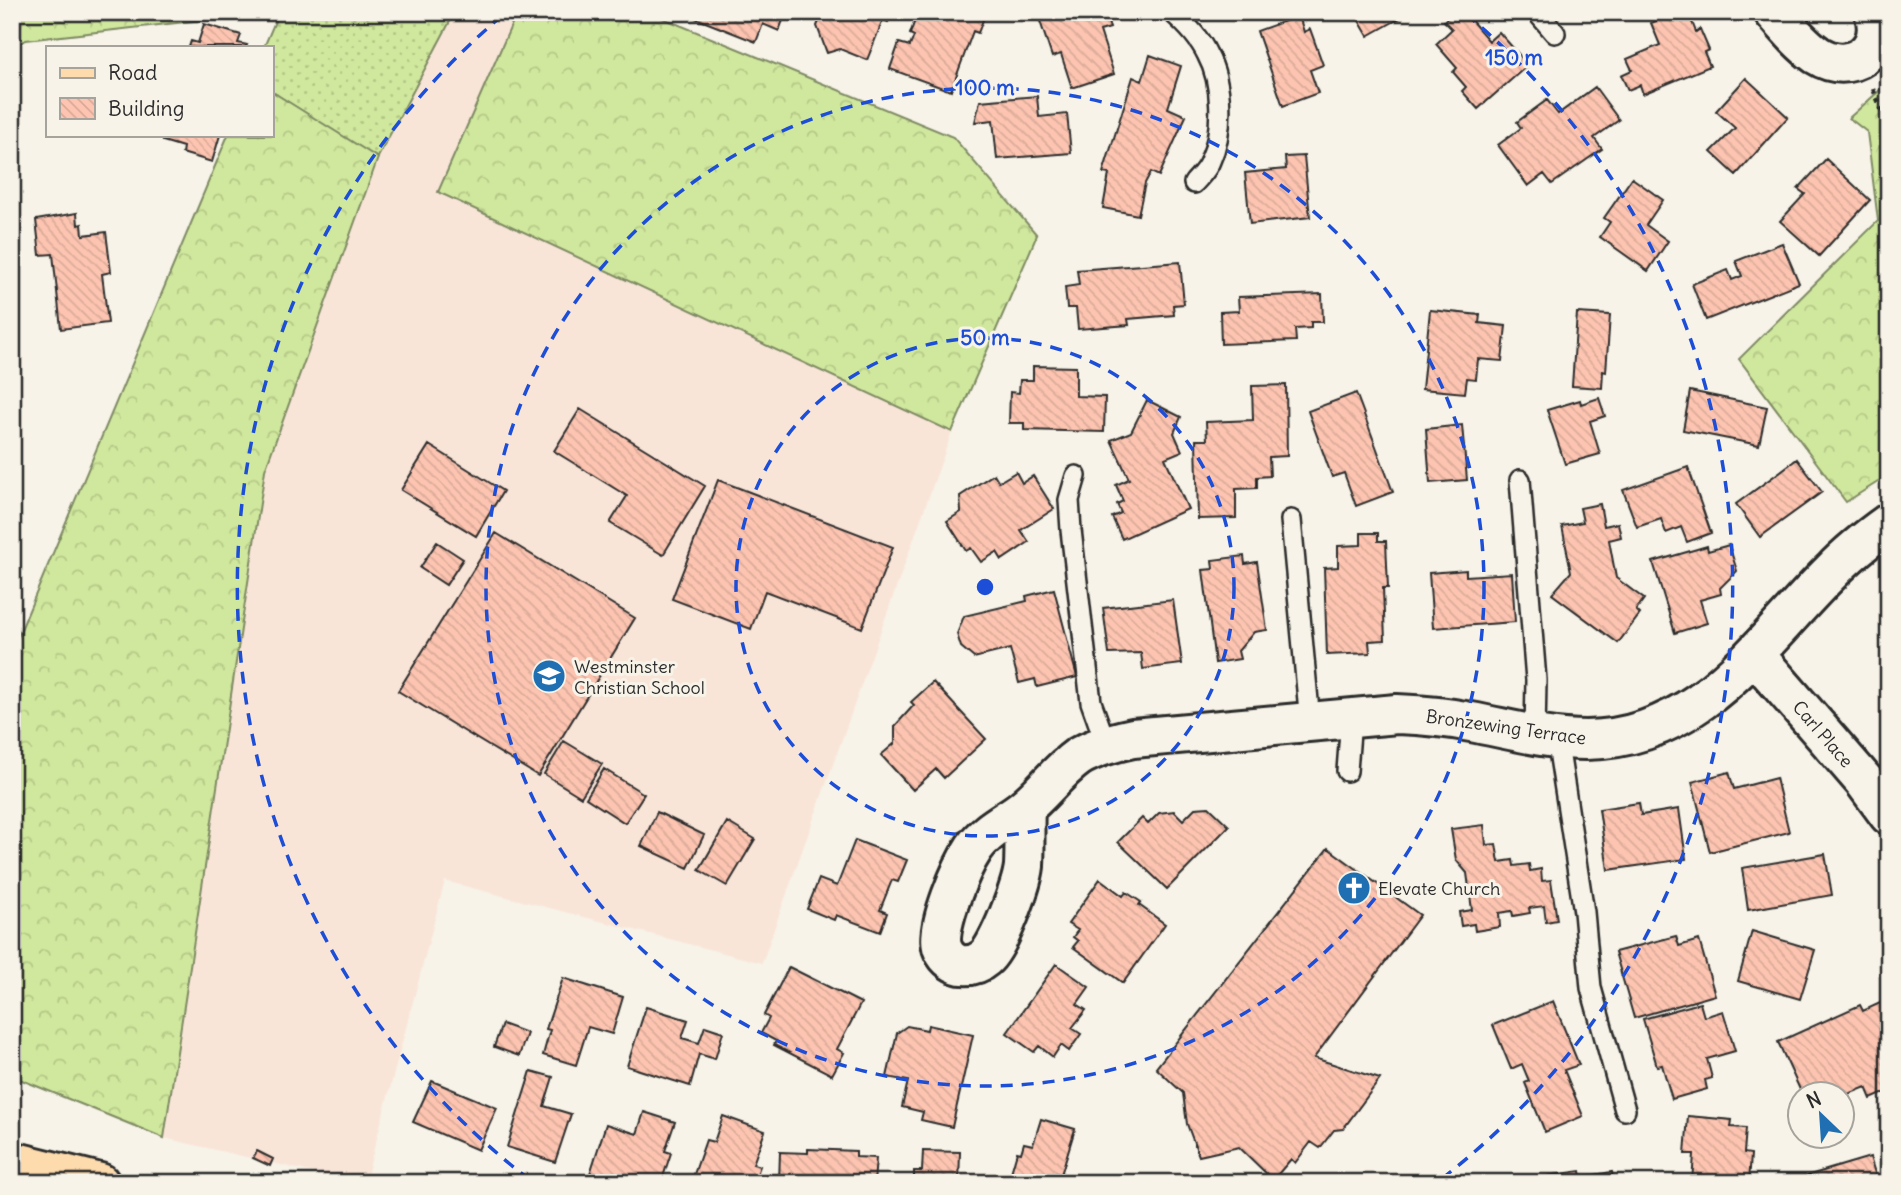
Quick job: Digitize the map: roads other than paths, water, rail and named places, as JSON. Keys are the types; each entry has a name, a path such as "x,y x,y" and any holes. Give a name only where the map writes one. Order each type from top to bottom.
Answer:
{"main road":[{"path":"12,1161 100,1183"}],"street":[{"path":"1774,12 1817,55 1843,62 1859,60 1872,48 1877,36 1874,12"},
{"name":"Bronzewing Terrace","path":"1025,807 1046,784 1079,757 1106,744 1133,738 1397,714 1433,715 1546,736 1588,740 1634,734 1671,721 1732,677 1831,572 1862,542 1889,523"},
{"name":"Carl Place","path":"1755,655 1864,781 1889,815"}],"lane":[{"path":"1172,12 1198,39 1209,56 1216,76 1217,137 1210,162 1194,183"},
{"path":"1537,12 1555,33"},
{"path":"1076,476 1069,500 1071,530 1091,702 1106,744"},
{"path":"1520,480 1536,680 1584,912 1591,988 1625,1110"},
{"path":"1291,520 1310,722"},
{"path":"1347,771 1351,719"}],"place":[{"name":"Westminster Christian School","path":"549,676"},
{"name":"Elevate Church","path":"1354,888"}]}
